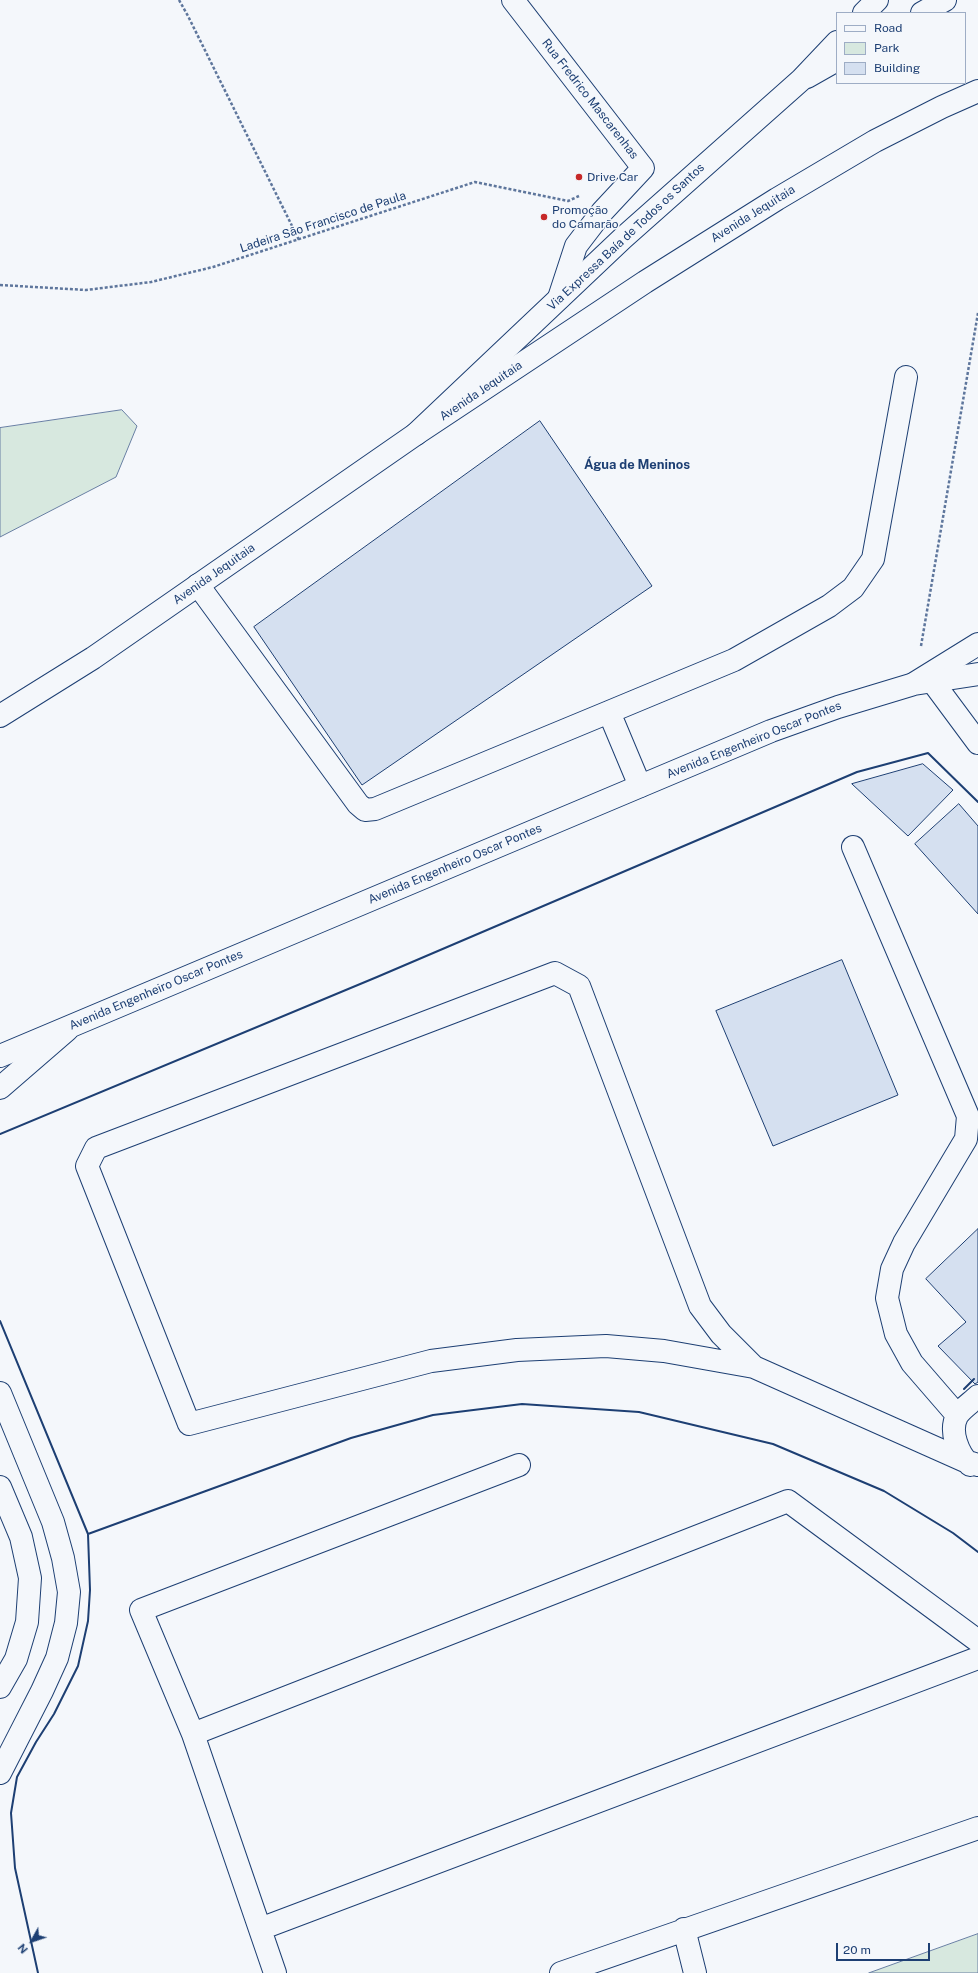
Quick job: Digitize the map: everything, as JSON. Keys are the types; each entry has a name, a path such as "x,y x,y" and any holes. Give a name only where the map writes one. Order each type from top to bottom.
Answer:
{"main road":[{"name":"Rua Fredrico Mascarenhas","path":"512,0 643,168 602,212 576,246 558,298"},
{"path":"865,12 877,0"},
{"path":"924,12 945,0"},
{"name":"Via Expressa Baía de Todos os Santos","path":"416,434 640,222 801,80 836,43"},
{"path":"801,80 836,61"},
{"name":"Avenida Jequitaia","path":"0,716 93,658 416,434 646,282 777,199 875,141 942,107 978,91"},
{"path":"198,585 292,716 358,804 366,810 375,809 734,660 829,606 853,588 873,559 906,377"},
{"name":"Avenida Engenheiro Oscar Pontes","path":"923,682 978,644"},
{"name":"Avenida Engenheiro Oscar Pontes","path":"0,1056 771,731 838,707 923,682 978,674"},
{"path":"923,682 978,743"},
{"path":"609,712 640,786"},
{"path":"853,847 968,1116 966,1139 904,1243 892,1269 887,1298 896,1334 912,1363 957,1415"},
{"path":"754,1367 721,1334 700,1306 579,986 555,973 96,1148 87,1166 189,1424 431,1361 517,1350 614,1347 664,1351 754,1367 974,1466"},
{"path":"0,1088 71,1026"},
{"path":"0,1393 53,1522 63,1558 69,1592 66,1623 57,1658 42,1691 0,1773"},
{"path":"974,1466 956,1445 954,1430 957,1415 978,1396"},
{"path":"275,1973 193,1734 142,1610 519,1464"},
{"path":"0,1487 21,1536 30,1578 27,1622 16,1659 0,1687"},
{"path":"193,1734 788,1501 978,1641"},
{"path":"260,1929 978,1658"},
{"path":"561,1973 978,1828"},
{"path":"684,1929 694,1973"}],"path":[{"path":"178,0 188,16 299,240"},
{"name":"Ladeira São Francisco de Paula","path":"0,285 86,290 151,282 213,267 475,182 568,201 582,195"},
{"path":"923,682 978,313"}],"green space":[{"path":"122,410 137,426 116,477 0,537 0,428"},
{"path":"978,1934 978,1973 869,1973"}],"building":[{"path":"540,421 652,586 362,785 254,627"},
{"path":"923,764 953,790 908,836 852,784"},
{"path":"959,804 978,826 978,914 915,844"},
{"path":"842,960 898,1095 773,1146 716,1011"},
{"path":"978,1229 978,1382 975,1384 938,1346 966,1322 926,1279"}],"wall":[{"path":"0,1134 377,977 857,772 928,753 978,802"},
{"path":"0,1321 88,1534 351,1438 433,1415 522,1404 639,1412 773,1444 884,1491 953,1533 978,1552"},
{"path":"964,1389 974,1379"},
{"path":"38,1973 15,1868 11,1813 17,1777 36,1742 54,1714 78,1666 88,1621 90,1590 88,1534"}],"place":[{"name":"Drive Car","path":"579,177"},
{"name":"Promoção do Camarão","path":"544,217"}],"district":[{"name":"Água de Meninos","path":"637,465"}]}
